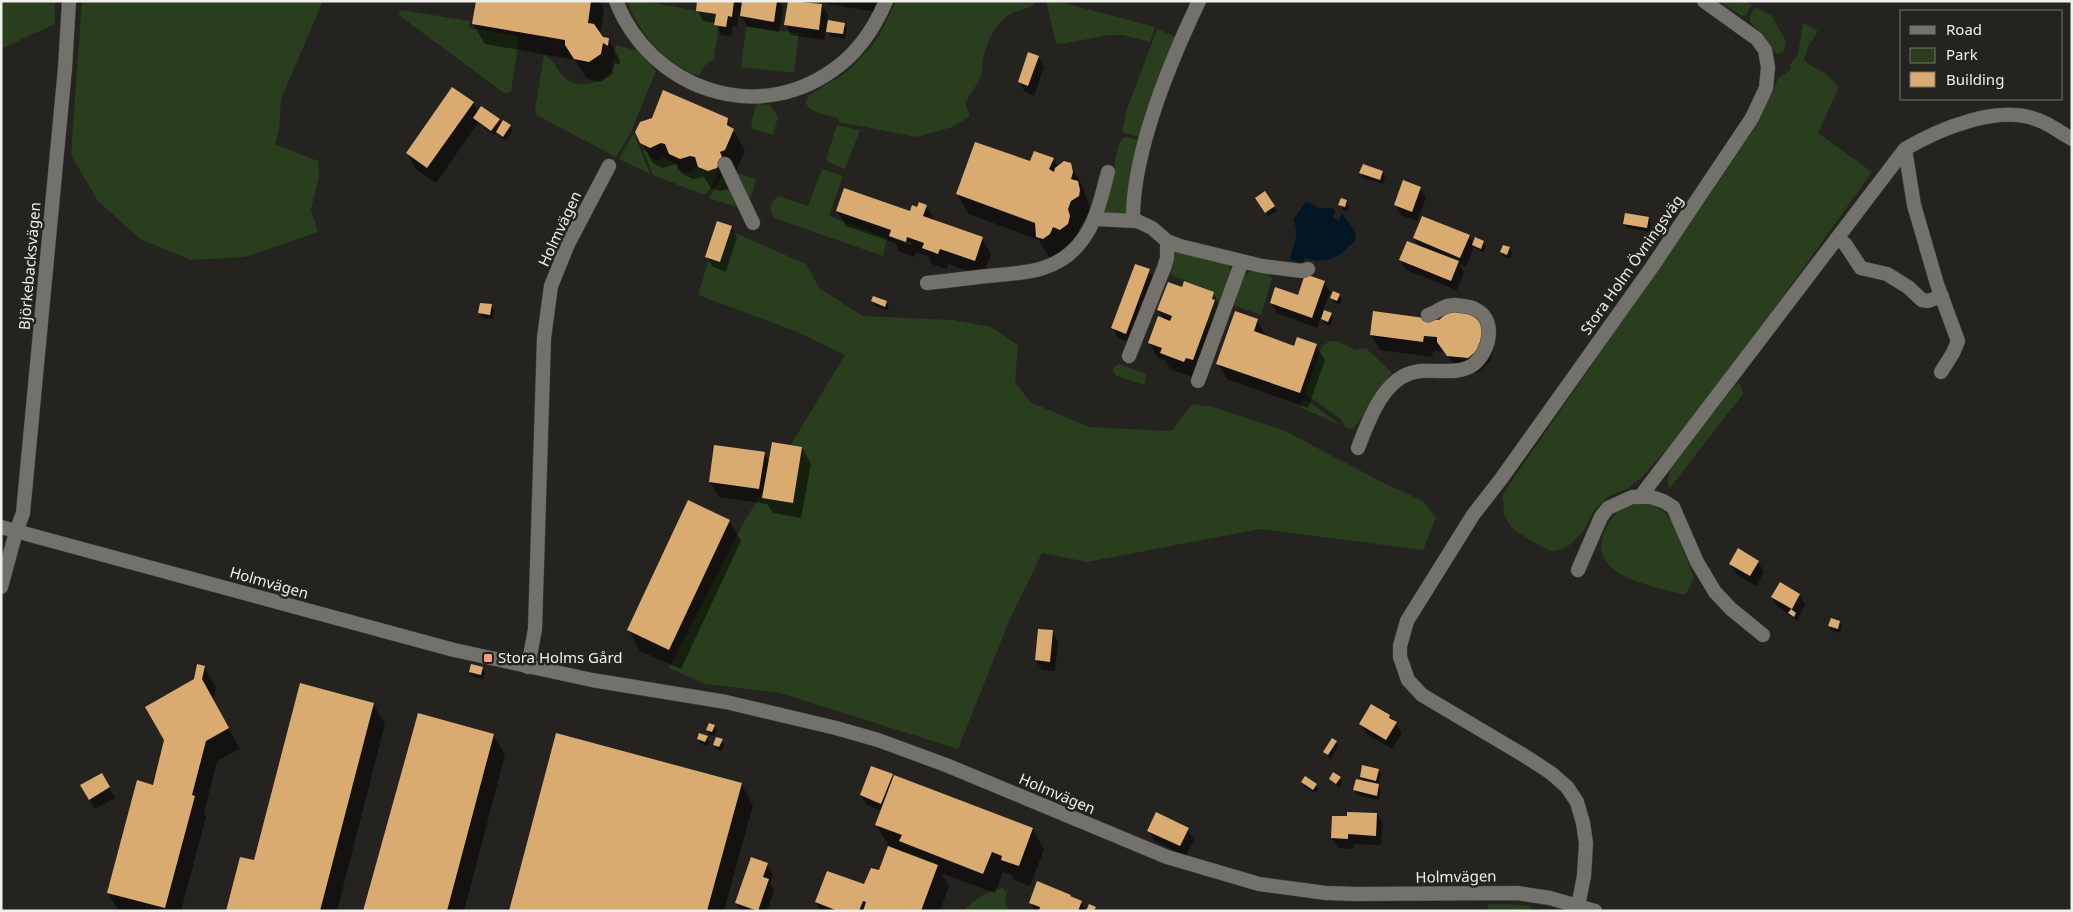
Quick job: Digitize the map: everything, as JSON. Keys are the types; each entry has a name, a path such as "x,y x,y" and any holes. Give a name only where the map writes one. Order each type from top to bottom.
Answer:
{"street":[{"name":"Björkebacksvägen","path":"1,587 23,513 65,68 68,1"},
{"path":"616,1 632,34 662,66 686,81 712,91 752,96 773,95 793,90 814,82 833,70 865,40 877,21 886,1"},
{"path":"1133,221 1134,196 1148,132 1182,36 1199,1"},
{"name":"Stora Holm Övningsväg","path":"1578,906 1584,876 1586,843 1577,802 1567,787 1551,773 1531,760 1422,695 1408,680 1402,668 1400,646 1407,622 1473,515 1501,479 1652,267 1747,125 1766,88 1768,67 1765,50 1757,38 1704,1"},
{"path":"1640,497 1905,149 1926,137 1983,117 2008,115 2038,120 2072,139"},
{"path":"1905,149 1914,204 1958,341 1941,372"},
{"path":"725,164 753,224"},
{"name":"Holmvägen","path":"528,667 535,629 544,338 551,286 568,244 609,166"},
{"path":"927,283 1042,270 1058,264 1083,239 1094,219 1100,205 1108,172"},
{"path":"1094,219 1133,221 1152,228 1167,241 1242,261 1278,269 1302,271 1308,269"},
{"path":"1837,238 1845,244 1862,268 1887,274 1908,287 1922,300 1928,301 1942,296"},
{"path":"1129,356 1164,268 1167,258 1167,241"},
{"path":"1198,381 1242,261"},
{"path":"1358,448 1380,399 1402,377 1413,372 1467,369 1476,363 1485,348 1489,327 1482,315 1475,309 1447,306 1428,314"},
{"path":"1578,570 1601,517 1608,508 1632,497 1664,501 1673,507 1706,579 1731,609 1762,635"},
{"name":"Holmvägen","path":"1,527 454,650 592,680 734,704 852,732 940,762 1167,857 1259,884 1326,893 1356,894 1503,892 1533,895 1595,911"}],"green space":[{"path":"1,1 55,1 55,24 1,49"},
{"path":"82,1 323,1 281,99 279,130 275,144 318,161 319,176 311,210 318,232 245,257 191,260 140,239 98,201 71,155"},
{"path":"627,1 642,1 716,14 714,25 719,26 714,59 704,66 699,76 676,64 655,47 646,36"},
{"path":"896,1 1035,1 1033,6 1011,14 995,30 984,54 981,76 965,103 970,116 952,127 917,137 838,122 839,118 820,113 807,106 805,102 809,95 848,71 869,49 879,36"},
{"path":"1046,1 1057,1 1155,27 1150,42 1123,35 1110,35 1061,44 1056,43"},
{"path":"1719,1 1746,1 1752,5 1746,15 1741,16"},
{"path":"1755,7 1772,16 1786,42 1783,53 1776,54 1766,38 1750,22 1750,16"},
{"path":"401,10 469,21 469,28 517,36 519,40 511,92 504,93 400,16 398,13"},
{"path":"1803,23 1818,31 1809,45 1804,59 1808,64 1825,73 1839,87 1818,133 1872,172 1752,340 1684,430 1645,474 1629,488 1609,496 1602,502 1593,512 1584,530 1571,544 1562,549 1548,550 1511,527 1504,514 1503,495 1758,123 1778,79 1791,69 1790,65 1798,54"},
{"path":"746,27 799,33 794,73 741,67"},
{"path":"1157,29 1176,37 1139,137 1122,132 1127,109"},
{"path":"616,45 639,51 656,71 631,132 616,157 540,117 536,114 535,109 544,55 552,61 567,80 573,83 587,84 600,80 611,72"},
{"path":"759,104 770,105 778,117 773,135 753,129 751,124 756,106"},
{"path":"837,125 860,130 845,169 830,163 826,159"},
{"path":"634,133 650,174 619,159"},
{"path":"1125,137 1140,140 1128,209 1125,214 1112,215 1105,212 1118,147"},
{"path":"643,150 648,152 651,158 657,161 663,158 677,164 678,170 688,173 698,167 708,171 717,168 719,172 708,192 704,195 653,175"},
{"path":"822,169 843,176 829,216 887,238 883,256 774,218 771,206 779,196 808,206"},
{"path":"724,170 740,208 709,198"},
{"path":"736,173 754,178 756,181 749,202"},
{"path":"719,226 806,264 819,288 863,316 953,320 991,327 1018,345 1015,382 1030,402 1089,427 1171,431 1192,404 1213,407 1283,430 1382,482 1423,501 1436,518 1423,550 1260,529 1087,562 1042,553 1010,619 958,749 780,693 705,684 669,668 743,524 845,355 795,331 698,295"},
{"path":"1172,250 1227,264 1232,271 1214,325 1207,323 1215,300 1212,299 1214,292 1172,275 1169,272"},
{"path":"1252,270 1267,273 1272,279 1261,315 1232,305 1242,277"},
{"path":"1330,341 1337,341 1356,350 1367,349 1392,373 1377,390 1361,419 1352,429 1346,428 1341,419 1305,394 1322,346"},
{"path":"1119,364 1146,374 1145,383 1142,384 1116,376 1113,371 1115,366"},
{"path":"1735,385 1741,385 1743,394 1669,489 1670,470"},
{"path":"1304,398 1340,425 1300,407"},
{"path":"1640,503 1653,506 1665,513 1673,526 1694,577 1686,594 1652,586 1622,575 1610,567 1603,556 1601,543 1610,521 1620,510"},
{"path":"1002,888 1007,892 1005,900 1009,911 963,911 981,896"},
{"path":"1489,904 1526,905 1532,908 1531,911 1486,911"}],"water":[{"path":"1306,201 1319,208 1333,208 1335,211 1333,218 1339,221 1342,213 1356,233 1355,241 1338,255 1327,260 1321,261 1305,258 1303,263 1290,260 1296,235 1293,220"}],"building":[{"path":"476,1 591,1 588,23 594,24 603,37 609,38 608,46 603,43 601,54 589,62 574,59 565,45 565,40 472,24"},
{"path":"697,1 734,1 732,17 728,16 726,27 714,25 716,14 696,11"},
{"path":"742,1 777,1 774,22 740,16"},
{"path":"788,1 822,4 819,30 784,25"},
{"path":"828,20 845,23 843,34 826,32"},
{"path":"1028,52 1039,56 1028,86 1018,82"},
{"path":"452,87 474,102 427,168 406,153"},
{"path":"663,90 728,118 727,125 734,129 725,150 720,152 722,157 717,168 708,171 698,167 695,157 690,156 680,159 669,154 665,144 661,143 650,148 640,143 635,132 640,122 652,118"},
{"path":"481,106 500,119 491,131 473,118"},
{"path":"503,120 511,125 503,137 496,132"},
{"path":"975,142 1030,161 1034,151 1054,158 1049,169 1054,172 1055,168 1064,161 1071,163 1073,172 1071,179 1078,181 1080,190 1079,196 1071,201 1068,209 1070,216 1068,224 1060,230 1053,227 1050,234 1043,239 1036,237 1035,223 956,194"},
{"path":"1363,164 1383,171 1380,180 1359,173"},
{"path":"1403,180 1421,187 1412,212 1394,205"},
{"path":"844,188 910,211 912,205 917,207 919,202 927,205 923,216 983,237 975,261 940,249 938,254 922,248 924,243 907,237 906,242 889,236 891,230 836,211"},
{"path":"1265,191 1275,206 1265,213 1255,198"},
{"path":"1341,198 1347,200 1345,207 1338,205"},
{"path":"1625,213 1649,217 1647,228 1623,224"},
{"path":"1422,216 1470,235 1460,258 1413,238"},
{"path":"717,221 732,226 720,262 705,257"},
{"path":"1475,237 1484,241 1481,249 1472,245"},
{"path":"1407,241 1459,261 1451,281 1399,260"},
{"path":"1503,245 1510,247 1507,255 1500,252"},
{"path":"1135,264 1150,269 1126,334 1111,328"},
{"path":"1305,274 1325,281 1312,318 1270,303 1275,287 1298,295"},
{"path":"1184,281 1214,292 1212,299 1215,300 1193,360 1186,358 1184,362 1160,353 1162,348 1148,343 1158,316 1170,321 1172,316 1157,310 1168,282 1182,287"},
{"path":"1333,291 1340,294 1337,301 1330,298"},
{"path":"873,296 887,301 885,307 871,301"},
{"path":"480,303 492,304 490,315 478,313"},
{"path":"1453,308 1473,310 1486,325 1483,346 1468,358 1447,356 1437,342 1437,337 1424,336 1423,342 1370,335 1373,311 1439,320"},
{"path":"1324,310 1332,313 1328,322 1321,319"},
{"path":"1235,311 1258,319 1254,331 1294,346 1297,337 1317,344 1300,393 1216,364"},
{"path":"772,442 802,447 793,503 762,498"},
{"path":"714,445 765,452 759,489 709,482"},
{"path":"688,500 730,520 669,650 627,630"},
{"path":"1738,548 1759,561 1750,576 1729,564"},
{"path":"1780,582 1800,594 1792,609 1771,597"},
{"path":"1791,609 1796,613 1794,617 1788,613"},
{"path":"1831,618 1840,621 1838,629 1828,626"},
{"path":"1038,629 1053,630 1050,662 1035,660"},
{"path":"197,664 205,666 202,679 229,728 206,741 192,795 195,796 165,908 107,893 137,780 153,785 164,740 145,707 194,679"},
{"path":"471,664 483,667 481,675 469,672"},
{"path":"300,683 374,703 320,911 226,911 240,857 254,860"},
{"path":"1371,704 1390,715 1389,718 1397,722 1386,740 1359,724"},
{"path":"418,713 494,734 447,911 363,911"},
{"path":"709,723 715,725 712,732 706,730"},
{"path":"556,733 742,783 707,911 509,911"},
{"path":"699,733 708,736 705,742 697,739"},
{"path":"716,737 723,739 719,747 713,745"},
{"path":"1332,738 1337,741 1328,755 1323,752"},
{"path":"1362,765 1379,769 1376,781 1360,777"},
{"path":"871,766 893,774 881,804 860,795"},
{"path":"1333,772 1341,777 1336,784 1329,779"},
{"path":"102,773 110,787 89,800 80,785"},
{"path":"894,775 1033,828 1019,866 1001,860 1002,856 992,852 983,874 899,841 902,835 875,825"},
{"path":"1305,776 1317,784 1313,790 1301,782"},
{"path":"1356,779 1379,784 1377,796 1353,790"},
{"path":"1156,812 1189,828 1180,846 1147,831"},
{"path":"1347,812 1377,813 1376,836 1348,834 1348,839 1331,838 1332,816 1347,816"},
{"path":"888,846 938,865 921,911 863,911 866,902 863,901 859,911 838,911 815,902 827,871 864,884 871,868 879,870"},
{"path":"751,857 768,863 763,877 769,879 758,911 735,903"},
{"path":"1037,881 1082,901 1078,911 1039,911 1040,907 1029,903"},
{"path":"1089,904 1096,907 1094,911 1086,911"}],"place":[{"name":"Stora Holms Gård","path":"488,658"}]}
